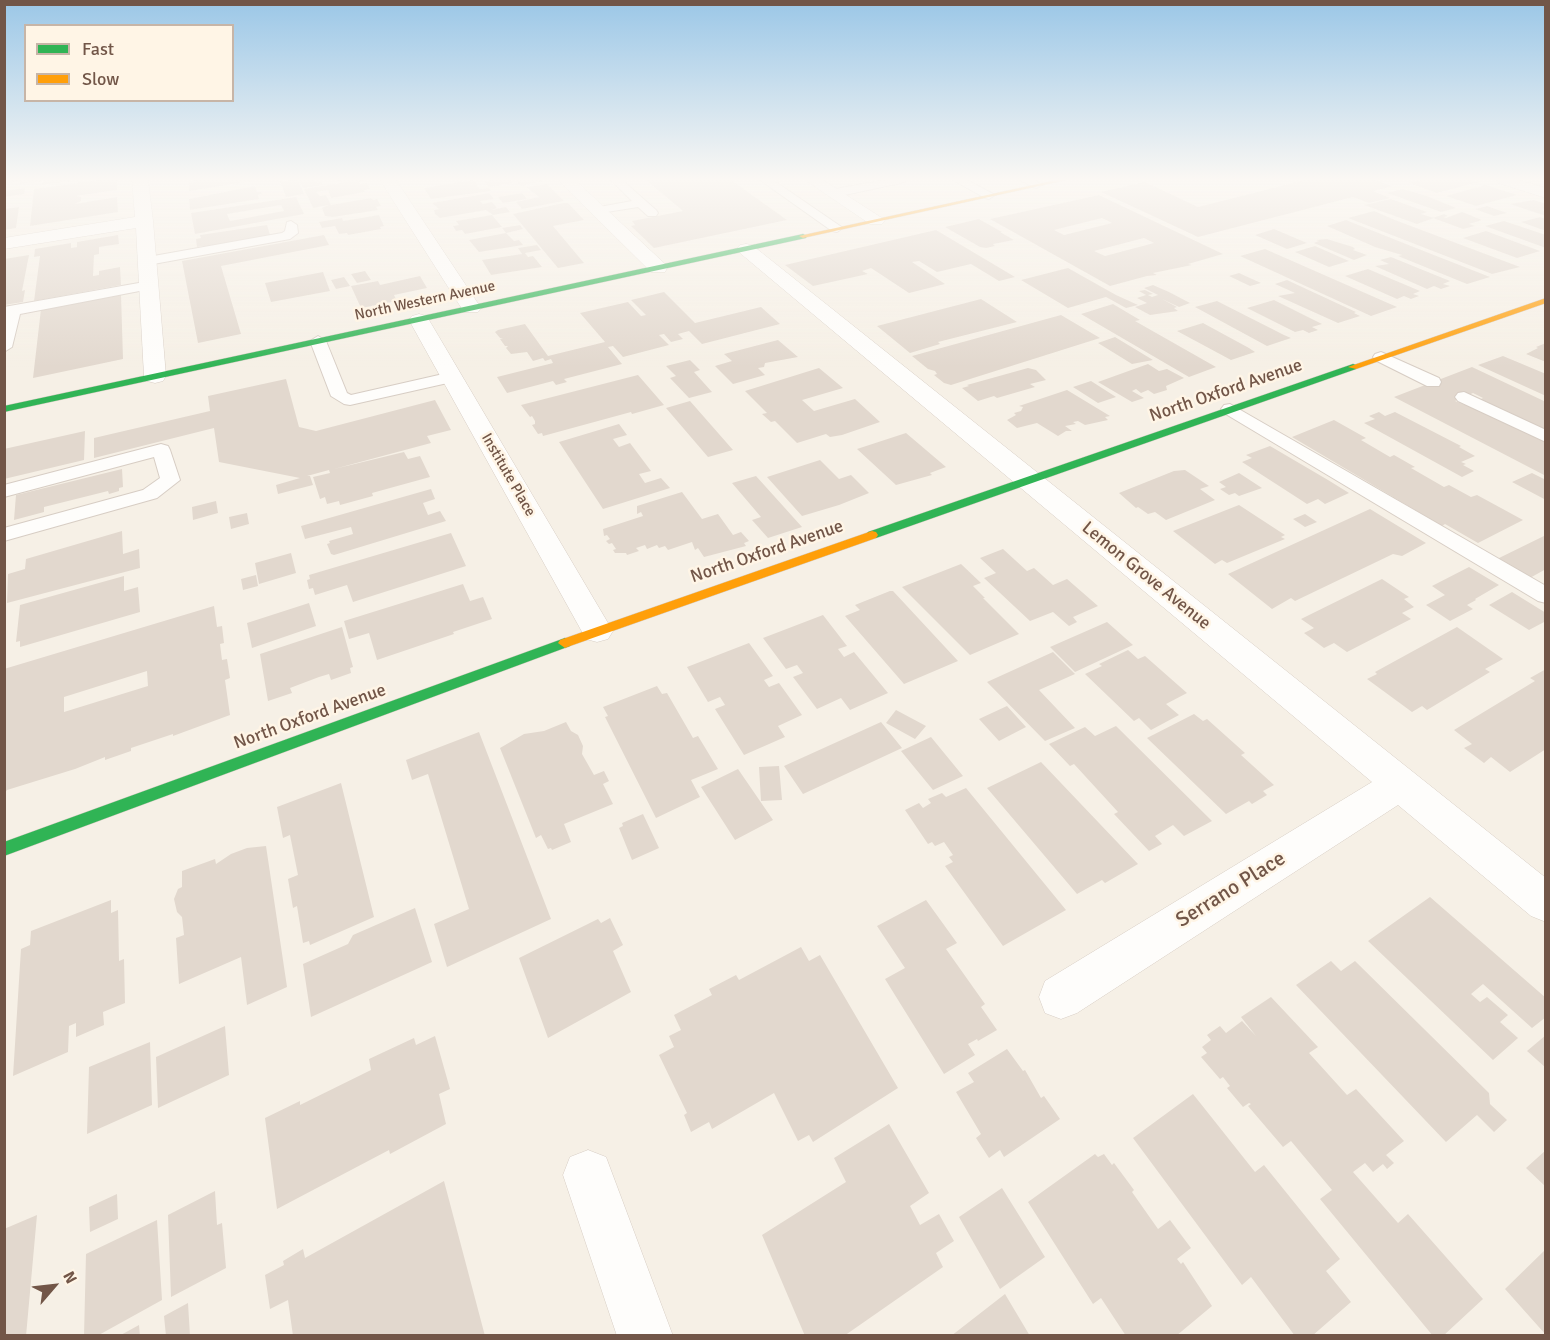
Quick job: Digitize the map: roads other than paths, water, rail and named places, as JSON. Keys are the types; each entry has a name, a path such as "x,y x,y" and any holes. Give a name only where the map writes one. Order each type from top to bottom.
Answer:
{"street":[{"path":"146,243 155,376"},
{"path":"429,243 471,308"},
{"path":"631,243 658,268"},
{"name":"North Western Avenue","path":"4,409 774,243"},
{"name":"Lemon Grove Avenue","path":"746,249 1545,903"},
{"name":"North Oxford Avenue","path":"4,849 597,631 1545,300"},
{"name":"Institute Place","path":"418,320 597,631"},
{"name":"Serrano Place","path":"1061,997 1400,784"},
{"path":"588,1175 645,1335"}],"lane":[{"path":"148,261 249,243"},
{"path":"4,347 9,312 150,285"},
{"path":"318,341 340,396 350,400 452,377"},
{"path":"1381,357 1433,382"},
{"path":"1464,397 1545,436"},
{"path":"1230,409 1545,596"},
{"path":"4,490 161,450 170,480 150,494 4,535"}]}
